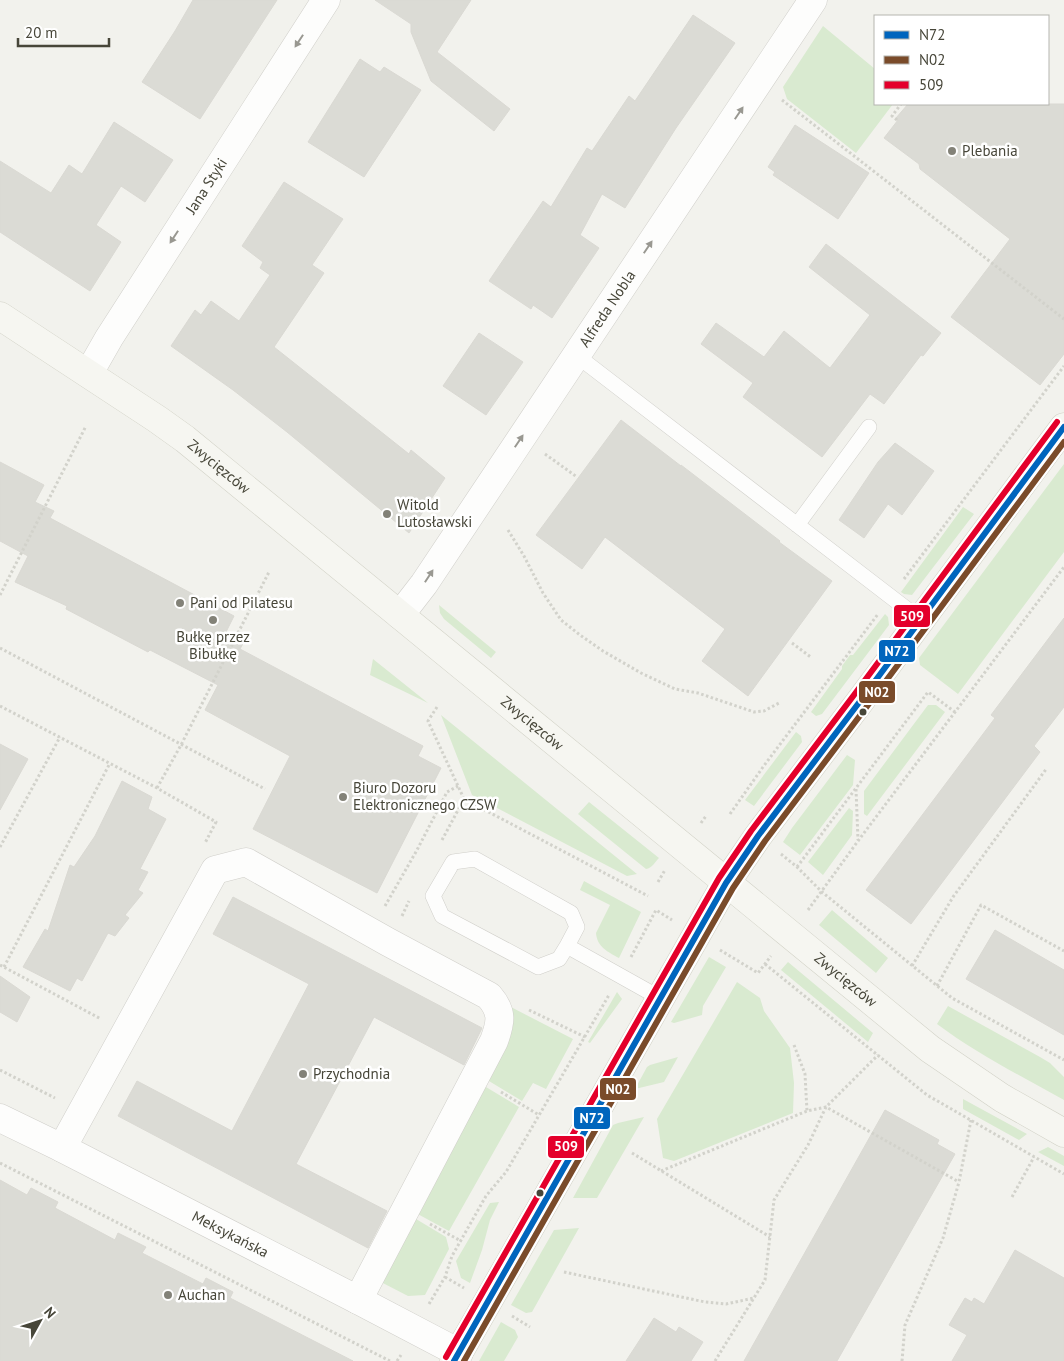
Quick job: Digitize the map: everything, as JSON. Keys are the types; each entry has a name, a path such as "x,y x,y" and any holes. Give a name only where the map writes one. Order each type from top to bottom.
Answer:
{"street":[{"name":"Jana Styki","path":"89,373 109,338 326,0"},
{"name":"Alfreda Nobla","path":"400,615 424,584 813,0"},
{"name":"Zwycięzców","path":"0,316 89,373 185,439 930,1049 1002,1098 1064,1133"},
{"path":"457,1357 726,883 758,836 1064,427"},
{"path":"62,1148 215,870 246,862 388,942 490,996 496,1003 500,1020 499,1029 494,1041 358,1300"},
{"name":"Meksykańska","path":"0,1118 358,1300 457,1357"}],"lane":[{"path":"576,355 921,620"},
{"path":"797,525 869,427"},
{"path":"475,859 571,913 577,927 567,946 559,958 538,966 442,916 433,896 453,862 475,859"},
{"path":"567,946 660,998"}],"path":[{"path":"759,82 1064,319"},
{"path":"897,120 892,116 900,105"},
{"path":"0,595 86,426"},
{"path":"549,457 577,477"},
{"path":"508,530 543,593 561,620 603,652 675,689 698,693 754,712 764,711 779,703"},
{"path":"803,917 1064,567"},
{"path":"157,788 181,745 269,572"},
{"path":"792,642 812,658"},
{"path":"0,648 264,789"},
{"path":"797,867 928,692 955,712"},
{"path":"0,706 157,788 216,822"},
{"path":"437,707 428,721 464,799 648,896"},
{"path":"0,847 60,737"},
{"path":"107,1022 2,966 110,763"},
{"path":"912,966 953,897 1047,768"},
{"path":"383,910 447,792 458,786"},
{"path":"856,788 858,841"},
{"path":"778,852 797,867 822,892 952,998 1064,1060"},
{"path":"658,882 669,863"},
{"path":"937,986 981,905 1064,951"},
{"path":"426,1311 445,1277 452,1256 486,1196 506,1172 620,976 656,910 676,923"},
{"path":"717,948 758,973 776,950"},
{"path":"765,964 927,1095 1064,1174"},
{"path":"492,999 500,997 584,1037"},
{"path":"794,1045 805,1074 807,1112"},
{"path":"715,1361 765,1280 774,1200 808,1145 826,1107 878,1055"},
{"path":"514,1100 539,1115"},
{"path":"661,1171 807,1112 826,1107 959,1182"},
{"path":"902,1361 905,1324 943,1238 959,1182 971,1120"},
{"path":"632,1153 770,1237"},
{"path":"1012,1197 1034,1156"},
{"path":"0,1163 390,1361"},
{"path":"439,1229 461,1241"},
{"path":"564,1272 705,1302 726,1304 754,1298"},
{"path":"445,1277 469,1291"},
{"path":"507,1313 530,1327"}],"green space":[{"path":"823,26 874,68 874,105 892,105 856,153 787,99 783,87"},
{"path":"1064,464 1064,552 958,694 920,665 919,658"},
{"path":"963,507 974,514 912,595 901,592"},
{"path":"439,605 496,652 491,658 444,619 440,613"},
{"path":"885,614 888,617 889,625 822,714 816,716 811,712 842,669 842,666"},
{"path":"373,659 428,703 370,675"},
{"path":"928,705 936,705 945,712 867,816 864,814 864,791"},
{"path":"441,715 637,874 627,876 472,795"},
{"path":"796,732 801,736 802,742 754,806 745,800"},
{"path":"847,755 855,760 853,785 800,855 783,842"},
{"path":"589,802 659,858 653,865 646,869 578,814"},
{"path":"849,808 853,811 852,835 823,875 808,862"},
{"path":"584,881 641,912 619,958 607,951 598,942 596,933 610,905 580,890"},
{"path":"832,910 888,958 876,973 819,925"},
{"path":"709,957 726,967 703,1006 702,1015 674,1023 671,1022"},
{"path":"788,962 873,1033 868,1042 781,970"},
{"path":"737,982 760,998 764,1011 790,1048 794,1083 793,1113 674,1161 663,1158 657,1119"},
{"path":"617,992 622,999 590,1043 588,1042"},
{"path":"503,1003 573,1039 546,1089 533,1083 522,1101 484,1078"},
{"path":"948,1006 1050,1063 1064,1077 1064,1100 983,1055 937,1024"},
{"path":"678,1057 664,1082 635,1089 647,1067"},
{"path":"481,1084 519,1107 449,1231 414,1212"},
{"path":"963,1099 1027,1134 1019,1140 963,1109"},
{"path":"644,1117 597,1198 573,1198 613,1125"},
{"path":"1048,1147 1064,1156 1064,1166 1038,1152"},
{"path":"499,1202 490,1220 470,1283 461,1278 456,1261 490,1203"},
{"path":"411,1216 446,1237 449,1249 425,1295 408,1296 377,1280"},
{"path":"579,1228 532,1312 526,1313 511,1305 554,1230"},
{"path":"501,1322 515,1330 518,1337 504,1361 479,1361"}],"building":[{"path":"193,0 277,0 200,119 142,82"},
{"path":"375,0 471,0 437,52 510,109 494,131 431,81 411,32 411,24"},
{"path":"693,15 735,43 676,128 625,208 602,194 580,235 599,248 552,318 533,305 531,309 489,281 543,201 551,207 587,148 592,151 629,96 635,101"},
{"path":"360,59 380,72 384,67 421,90 364,177 308,142"},
{"path":"1064,104 1064,354 1040,385 951,317 1010,239 920,169 919,164 884,138 898,120 896,118 907,105"},
{"path":"114,122 173,160 145,202 121,186 96,225 121,242 90,291 0,232 0,161 51,193 69,165 82,174"},
{"path":"795,125 869,173 838,219 773,175 775,172 768,167"},
{"path":"284,182 343,219 312,265 324,273 274,347 409,454 411,450 445,478 409,533 287,432 233,390 171,346 195,310 201,315 211,301 239,321 270,275 260,268 263,262 242,246"},
{"path":"826,244 941,333 923,356 921,355 884,404 870,394 822,457 743,397 753,383 701,344 716,323 764,357 784,331 830,368 870,315 809,267"},
{"path":"479,333 523,362 486,415 443,386"},
{"path":"621,420 832,581 748,696 702,661 725,629 605,537 582,569 536,535"},
{"path":"895,443 934,471 902,515 888,504 864,538 839,520 878,462"},
{"path":"0,462 44,485 35,502 54,511 50,518 234,616 226,632 245,640 240,649 423,746 418,756 441,768 377,893 253,829 290,756 205,710 218,685 150,650 148,652 66,609 67,606 15,582 28,556 0,541"},
{"path":"1064,618 1064,707 1034,746 1040,752 911,924 866,890 995,718 991,715"},
{"path":"0,744 28,759 0,810"},
{"path":"122,781 152,797 148,809 166,819 140,869 148,872 138,890 143,893 125,915 129,918 115,936 108,933 82,981 77,978 70,991 23,967 45,929 48,931 70,865 74,867 95,836"},
{"name":"Przychodnia","path":"233,897 482,1028 464,1065 374,1017 296,1164 387,1211 368,1248 118,1116 137,1081 232,1131 309,984 213,934"},
{"path":"995,930 1064,970 1064,1035 966,979"},
{"path":"0,976 30,997 17,1022 0,1012"},
{"path":"885,1110 939,1140 937,1144 955,1154 837,1361 744,1361"},
{"path":"0,1180 27,1195 31,1188 58,1202 55,1208 115,1240 118,1233 146,1247 142,1253 203,1284 206,1278 233,1292 230,1298 353,1361 0,1361"},
{"path":"1015,1250 1064,1278 1064,1361 952,1361 967,1335 949,1325 965,1298 972,1302 974,1298 984,1304"},
{"path":"654,1318 676,1332 679,1327 703,1342 691,1361 626,1361"}],"transit line":[{"name":"509","path":"446,1357 719,878 751,831 1057,422"},
{"name":"N72","path":"454,1361 726,883 758,836 1064,427"},
{"name":"N02","path":"464,1361 733,888 765,841 1064,442"}],"place":[{"name":"Plebania","path":"952,151"},
{"name":"Witold Lutosławski","path":"387,514"},
{"name":"Pani od Pilatesu","path":"180,603"},
{"name":"Bułkę przez Bibułkę","path":"213,620"},
{"name":"Biuro Dozoru Elektronicznego CZSW","path":"343,797"},
{"name":"Przychodnia","path":"303,1074"},
{"name":"Auchan","path":"168,1295"}]}
